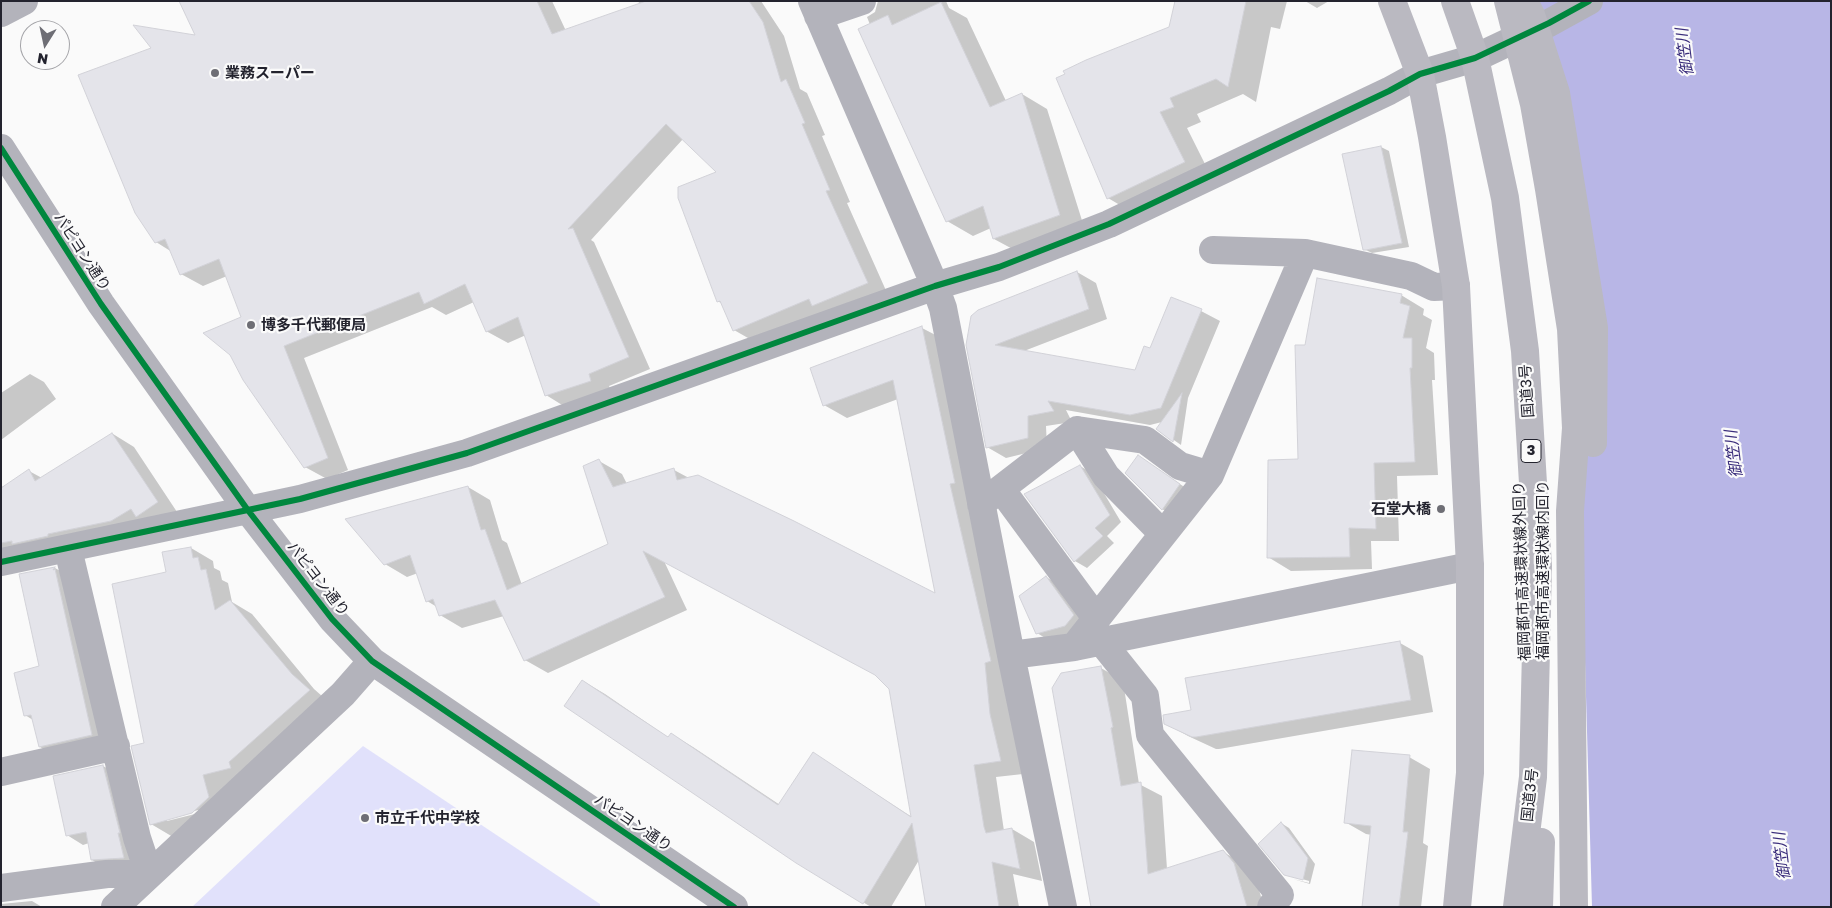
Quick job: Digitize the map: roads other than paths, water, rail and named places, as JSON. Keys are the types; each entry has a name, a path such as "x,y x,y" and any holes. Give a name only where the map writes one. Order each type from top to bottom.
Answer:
{"highway":[{"path":"1392,1 1420,74 1456,286 1470,566 1470,772 1456,907"},
{"name":"福岡都市高速環状線外回り","path":"1450,1 1462,36 1482,115 1498,199 1514,350 1525,616 1522,907"},
{"name":"国道3号","path":"1455,1 1475,58 1505,198 1525,351 1538,566 1533,777 1517,907"},
{"name":"福岡都市高速環状線内回り","path":"1462,1 1472,32 1512,195 1535,346 1542,429 1545,574 1539,907"},
{"path":"1508,1 1534,104 1570,329 1576,428 1570,511 1574,907"},
{"path":"1524,1 1532,15 1556,93 1594,328 1594,430 1588,512 1571,574"},
{"path":"1562,907 1571,714"}],"street":[{"path":"1,13 24,1"},
{"path":"862,1 815,9 935,286 942,308 991,497 1011,655 1063,907"},
{"path":"1,562 300,499 467,453 935,286 999,267 1109,224 1389,91 1420,74 1475,58 1549,23 1589,1"},
{"name":"パピヨン通り","path":"1,148 101,304 247,509 332,619 372,661 733,906"},
{"path":"1213,250 1305,253 1411,276 1434,287 1456,286"},
{"path":"1011,655 1074,647 1099,630 1163,534 1210,475 1305,253"},
{"path":"991,497 1077,430 1145,440 1180,466 1210,475"},
{"path":"1077,430 1106,476 1163,534"},
{"path":"991,497 1099,630 1145,696 1150,735 1280,895 1271,907"},
{"path":"68,549 137,838 149,874"},
{"path":"1099,630 1470,566"},
{"path":"114,907 343,694 372,661"},
{"path":"1,772 116,746"},
{"path":"1,888 108,874 149,874"}],"water":[{"name":"御笠川","path":"1509,1 1831,1 1831,907 1592,907 1584,626 1553,230"}],"place":[{"name":"業務スーパー","path":"215,73"},
{"name":"博多千代郵便局","path":"251,325"},
{"name":"石堂大橋","path":"1441,509"},
{"name":"市立千代中学校","path":"365,818"}]}
